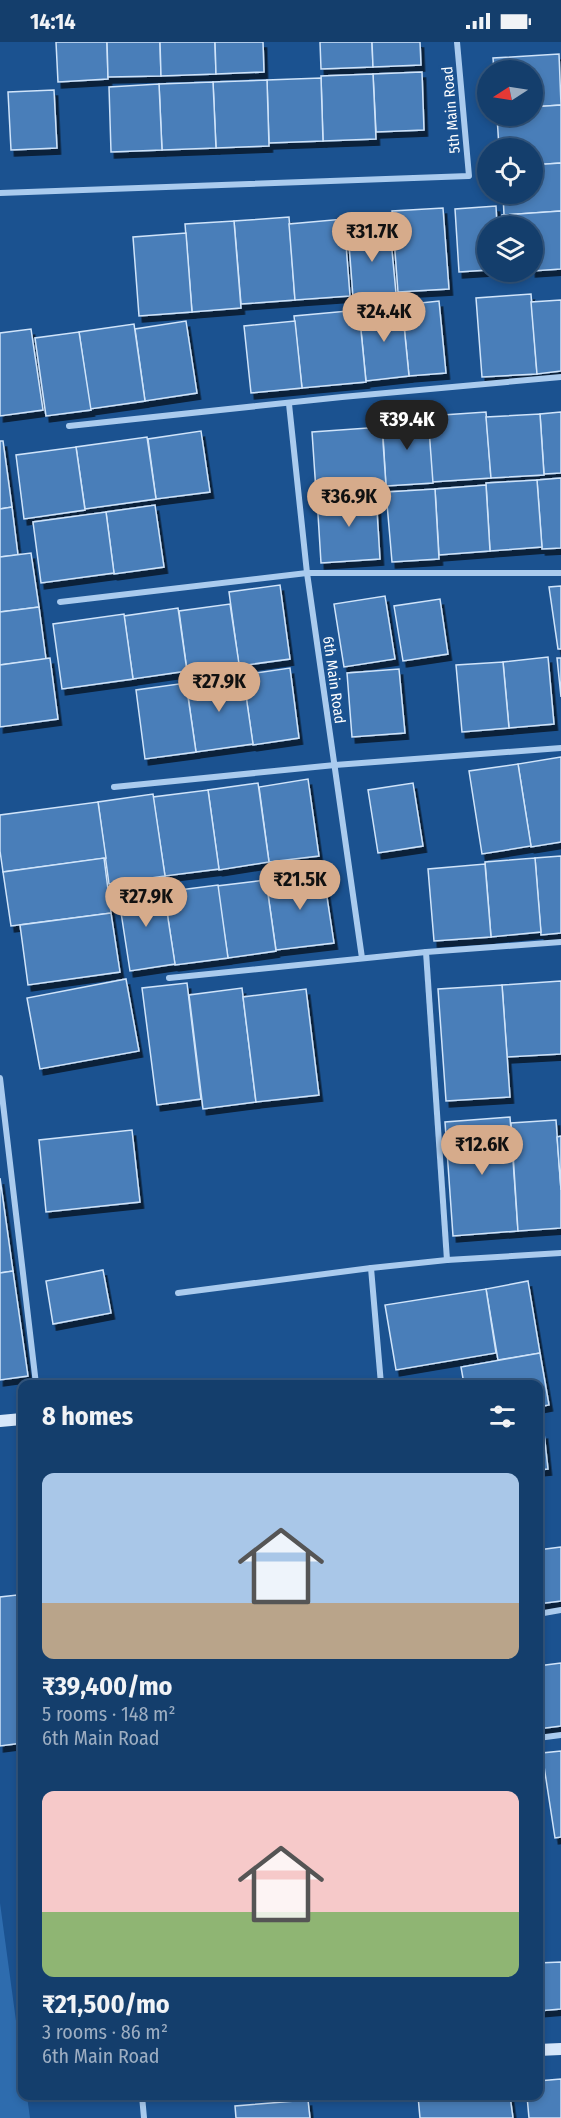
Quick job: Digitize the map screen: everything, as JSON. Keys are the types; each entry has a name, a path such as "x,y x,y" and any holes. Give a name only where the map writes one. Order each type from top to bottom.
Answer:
{"street":[{"name":"5th Main Road","path":"0,193 469,176 457,42"},
{"path":"69,426 342,397 561,377"},
{"name":"6th Main Road","path":"289,404 307,573 362,958"},
{"path":"60,602 307,573 561,573"},
{"path":"114,787 335,765 561,748"},
{"path":"169,978 426,952 561,942"},
{"path":"426,952 447,1260"},
{"path":"0,1078 36,1380"},
{"path":"178,1293 447,1260 561,1253"},
{"path":"371,1268 381,1380"},
{"path":"0,1421 18,1419"},
{"path":"543,1613 561,1610"},
{"path":"543,1737 561,1734"},
{"path":"543,2050 561,2049"},
{"path":"142,2100 144,2118"}],"shaded area":[{"path":"0,1903 18,2036 18,2100 28,2100 30,2118 0,2118"}],"building":[{"path":"56,42 107,42 108,79 58,82"},
{"path":"107,42 160,42 161,76 108,77"},
{"path":"160,42 215,42 216,74 161,76"},
{"path":"215,42 263,42 264,72 216,74"},
{"path":"320,42 372,42 373,67 321,69"},
{"path":"372,42 420,42 421,65 373,67"},
{"path":"559,54 561,105 543,106 543,60 493,60 493,58"},
{"path":"422,72 424,130 376,132 373,74"},
{"path":"373,74 376,139 323,141 321,76"},
{"path":"321,78 323,141 269,143 267,80"},
{"path":"267,80 269,146 216,148 213,82"},
{"path":"213,82 216,148 162,150 159,84"},
{"path":"159,84 162,150 111,152 109,87"},
{"path":"54,90 57,148 11,150 8,92"},
{"path":"561,105 561,163 543,164 543,138 498,138 498,126 543,126 543,106"},
{"path":"561,163 561,211 504,215 503,204 543,204 543,164"},
{"path":"496,206 496,216 477,216 477,271 459,272 455,209"},
{"path":"443,208 449,289 398,292 392,211"},
{"path":"561,211 561,269 543,270 543,216 502,215"},
{"path":"289,217 295,300 241,304 234,221"},
{"path":"344,219 350,296 295,300 289,224"},
{"path":"234,221 241,308 192,312 185,224"},
{"path":"390,229 396,293 353,297 348,231"},
{"path":"186,233 192,312 139,316 133,237"},
{"path":"531,294 537,374 482,377 476,298"},
{"path":"561,300 561,371 537,374 531,302"},
{"path":"439,301 446,373 409,376 402,305"},
{"path":"402,305 409,376 366,381 359,310"},
{"path":"359,310 366,382 302,388 294,316"},
{"path":"186,321 197,393 145,401 135,329"},
{"path":"295,321 302,388 251,393 244,326"},
{"path":"134,324 145,401 90,409 79,332"},
{"path":"31,329 43,410 0,416 0,333"},
{"path":"79,332 91,410 46,416 35,338"},
{"path":"486,412 491,478 432,482 428,416"},
{"path":"561,412 561,473 544,474 540,414"},
{"path":"540,414 544,475 491,478 486,417"},
{"path":"428,416 433,483 386,486 382,419"},
{"path":"382,427 386,486 316,491 312,432"},
{"path":"201,431 210,492 156,499 148,439"},
{"path":"147,437 156,499 85,509 76,447"},
{"path":"0,441 3,441 12,507 0,509"},
{"path":"76,447 85,510 24,519 16,455"},
{"path":"561,478 561,548 542,549 537,480"},
{"path":"537,480 542,547 490,551 486,483"},
{"path":"486,485 490,551 439,555 435,489"},
{"path":"435,489 439,559 392,562 386,492"},
{"path":"376,494 380,559 321,563 317,498"},
{"path":"155,505 164,567 114,574 106,512"},
{"path":"12,507 18,555 0,557 0,509"},
{"path":"106,512 114,573 41,583 33,522"},
{"path":"31,553 39,607 0,612 0,557"},
{"path":"280,585 290,659 239,666 229,592"},
{"path":"561,586 561,649 558,649 549,587"},
{"path":"385,596 395,659 344,667 334,604"},
{"path":"440,599 448,654 403,661 394,606"},
{"path":"230,604 239,664 187,671 179,611"},
{"path":"39,607 46,659 0,665 0,612"},
{"path":"178,608 187,671 133,679 124,616"},
{"path":"124,614 133,679 62,689 53,624"},
{"path":"548,657 554,724 509,728 503,662"},
{"path":"50,658 58,719 0,727 0,665"},
{"path":"557,658 561,658 561,697"},
{"path":"503,662 509,728 462,732 456,665"},
{"path":"290,668 299,738 253,745 243,675"},
{"path":"399,669 405,733 352,737 347,673"},
{"path":"243,675 253,744 196,752 186,682"},
{"path":"186,683 196,752 145,759 136,690"},
{"path":"561,757 561,842 531,847 518,764"},
{"path":"518,764 531,846 482,854 469,771"},
{"path":"308,779 319,856 269,862 259,787"},
{"path":"258,783 269,862 219,870 208,790"},
{"path":"413,783 423,846 378,853 368,790"},
{"path":"208,790 219,869 165,876 153,797"},
{"path":"153,794 165,876 109,884 98,802"},
{"path":"98,802 106,858 3,872 0,851 0,815"},
{"path":"561,856 561,933 541,935 535,858"},
{"path":"104,858 111,913 11,926 3,872"},
{"path":"535,858 541,932 491,937 485,862"},
{"path":"485,864 491,937 434,941 428,869"},
{"path":"323,871 334,943 276,950 266,880"},
{"path":"266,880 276,951 228,958 217,886"},
{"path":"218,885 228,958 175,965 164,892"},
{"path":"163,886 175,964 130,971 118,893"},
{"path":"111,913 120,972 28,985 20,925"},
{"path":"126,979 139,1051 40,1069 27,998"},
{"path":"561,981 561,1054 507,1057 502,985"},
{"path":"187,983 201,1099 157,1105 142,988"},
{"path":"502,985 510,1097 446,1101 438,989"},
{"path":"242,988 256,1102 203,1109 189,995"},
{"path":"306,989 319,1095 256,1102 243,997"},
{"path":"510,1117 518,1231 453,1236 445,1122"},
{"path":"556,1120 561,1228 518,1231 511,1123"},
{"path":"132,1130 140,1202 46,1212 39,1140"},
{"path":"561,1136 561,1190 557,1137"},
{"path":"0,1178 13,1271 0,1273"},
{"path":"103,1270 111,1313 53,1324 46,1281"},
{"path":"13,1271 28,1376 0,1380 0,1273"},
{"path":"528,1281 540,1353 498,1360 486,1289"},
{"path":"486,1289 496,1353 396,1370 385,1305"},
{"path":"540,1353 549,1405 543,1406 543,1380 463,1380 461,1367"},
{"path":"543,1433 548,1469 543,1470"},
{"path":"561,1547 561,1601 543,1603 543,1549"},
{"path":"17,1595 18,1744 0,1746 0,1597"},
{"path":"561,1663 561,1726 543,1728 543,1665"},
{"path":"561,1751 561,1837 555,1838 543,1753"},
{"path":"561,1962 561,2009 543,2011 543,1963"},
{"path":"561,2079 561,2118 529,2118 527,2100 543,2100 543,2081"},
{"path":"308,2100 310,2118 236,2118 235,2106"},
{"path":"418,2100 511,2100 513,2118 420,2118"}]}
